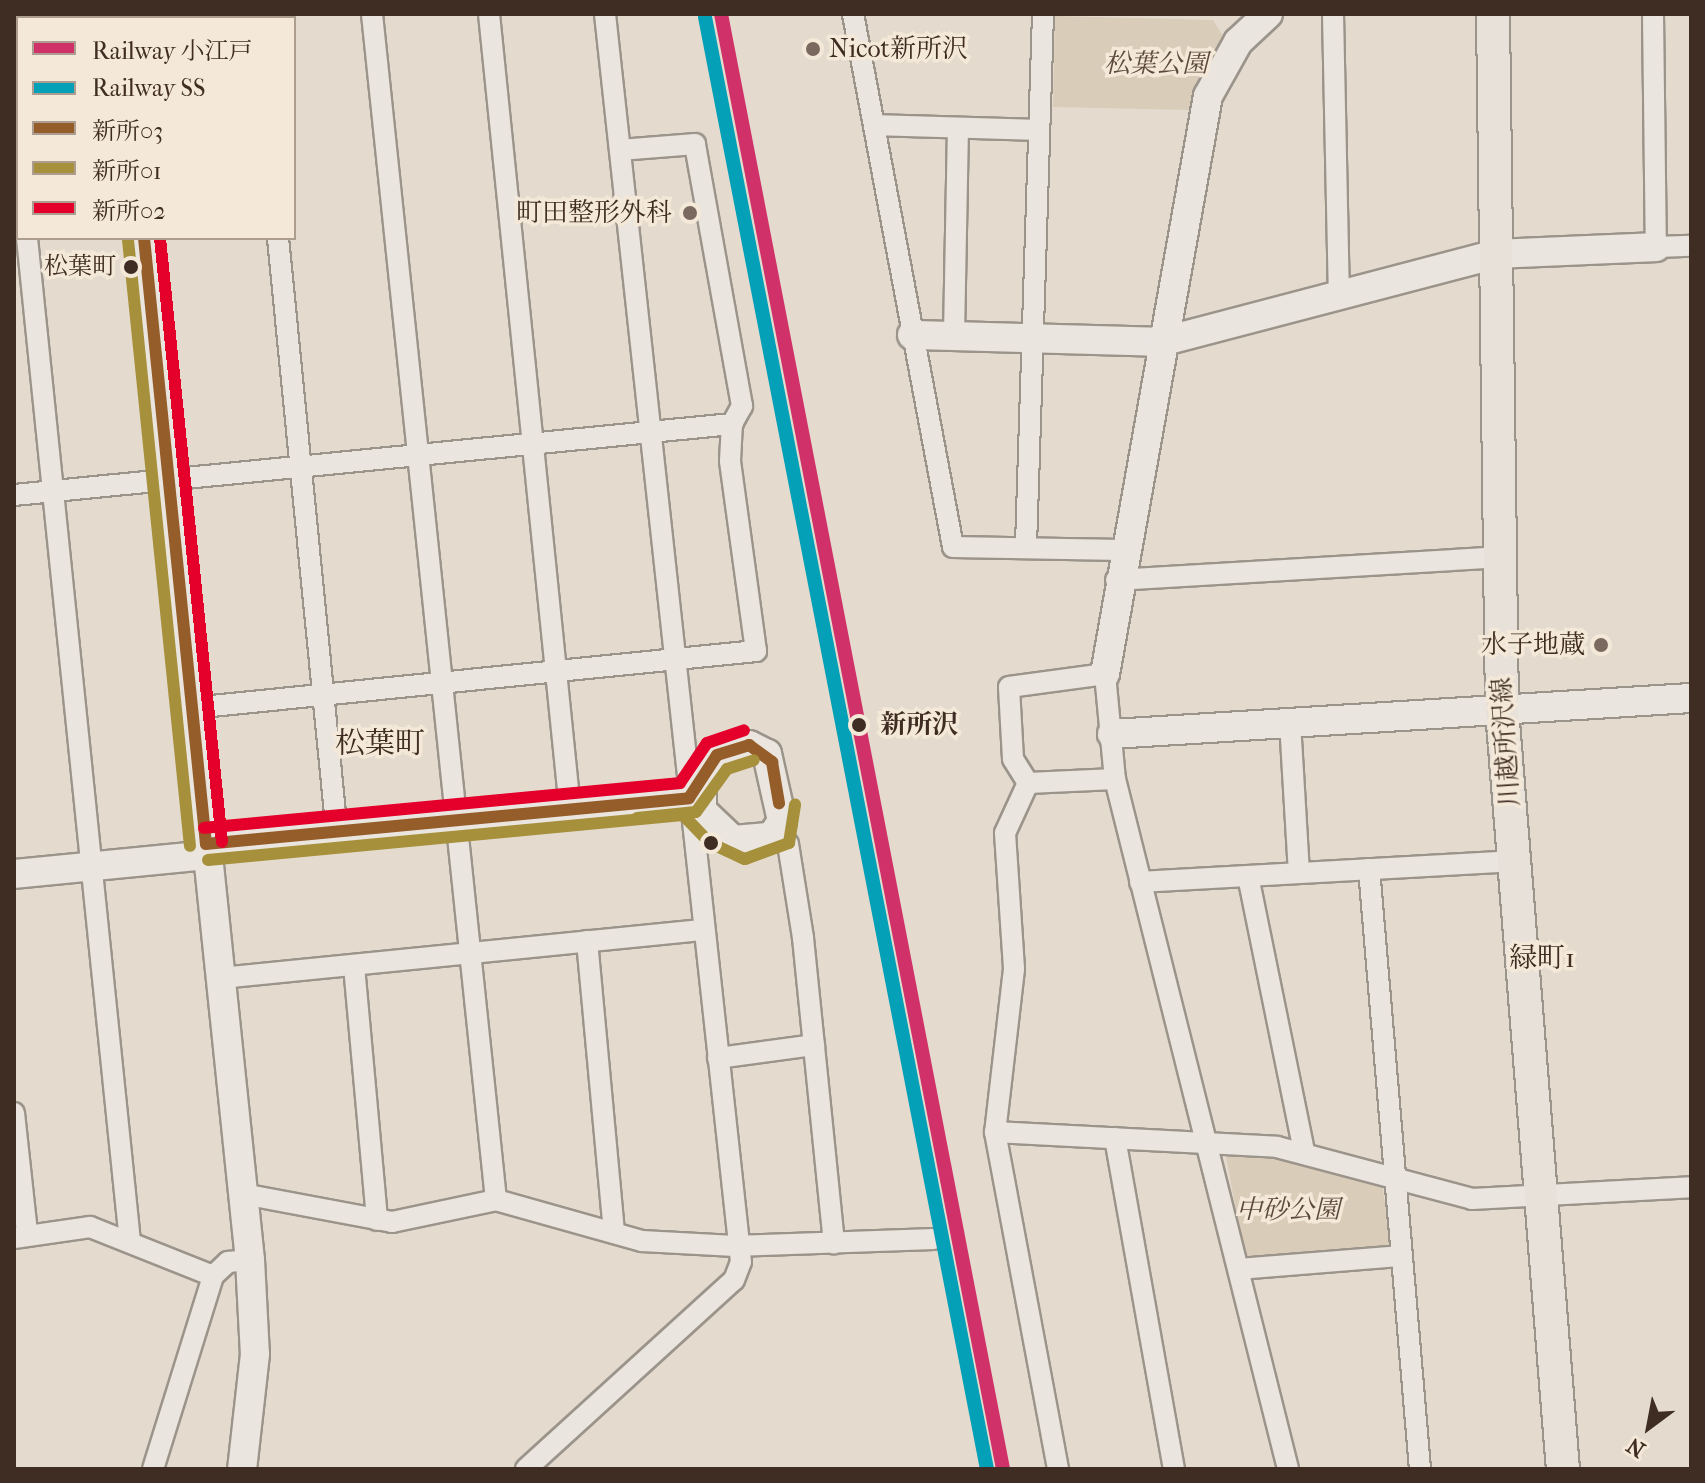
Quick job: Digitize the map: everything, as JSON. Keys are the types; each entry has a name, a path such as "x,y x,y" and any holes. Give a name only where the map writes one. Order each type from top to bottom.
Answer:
{"main road":[{"name":"川越所沢線","path":"1493,14 1502,710 1563,1469"}],"street":[{"path":"372,14 496,1200"},
{"path":"489,14 570,809"},
{"path":"526,1469 734,1280 741,1262 735,1246 718,1058 702,930 698,798 649,430 605,14"},
{"path":"853,14 953,547 1122,550"},
{"path":"1026,546 1036,338 1043,14"},
{"path":"1268,14 1238,42 1208,96 1116,580 1105,674 1115,779 1288,1469"},
{"path":"1333,14 1339,296"},
{"path":"1653,14 1656,247"},
{"path":"874,125 1039,130"},
{"path":"954,335 958,129"},
{"path":"192,708 678,655 756,651 730,461 732,424 742,406 695,144 620,150"},
{"path":"27,240 130,1242"},
{"path":"144,240 250,1260 255,1354 242,1469"},
{"path":"278,240 337,833"},
{"path":"912,335 1161,342 1497,254 1691,246"},
{"path":"14,495 300,469 532,441 732,424"},
{"path":"1116,580 1498,557"},
{"path":"1028,783 1013,759 1009,687 1105,674"},
{"path":"1112,734 1691,698"},
{"path":"1290,722 1299,873"},
{"path":"698,798 717,755 759,748 772,762 777,832 791,859 834,1243"},
{"path":"1028,783 1115,779"},
{"path":"1028,783 1005,833 1014,969 995,1132 1058,1469"},
{"path":"14,874 337,833 698,798"},
{"path":"698,798 733,840 762,841 777,832"},
{"path":"1140,882 1515,861"},
{"path":"1369,869 1420,1469"},
{"path":"1248,876 1304,1152"},
{"path":"221,978 702,930"},
{"path":"587,941 614,1233"},
{"path":"354,966 377,1220"},
{"path":"718,1058 814,1045"},
{"path":"14,1113 20,1235 90,1227 213,1276"},
{"path":"995,1132 1205,1141 1304,1152 1395,1180 1472,1199 1691,1187"},
{"path":"1115,1138 1174,1469"},
{"path":"243,1194 377,1220 496,1200 614,1233 735,1246 934,1239"},
{"path":"1239,1269 1401,1256"},
{"path":"153,1469 213,1276 228,1262 250,1260"}],"green space":[{"name":"松葉公園","path":"1055,16 1213,20 1225,39 1192,110 1053,107"},
{"name":"中砂公園","path":"1225,1151 1278,1155 1382,1185 1392,1245 1384,1253 1245,1259"}],"rail line":[{"name":"小江戸","path":"721,14 1003,1469"},
{"name":"SS","path":"705,17 987,1469"}],"transit line":[{"name":"新所01","path":"128,240 190,846"},
{"name":"新所03","path":"144,240 206,844"},
{"name":"新所02","path":"160,240 222,842"},
{"name":"新所02","path":"204,828 680,783 707,743 744,730"},
{"name":"新所03","path":"206,844 689,798 717,755 749,745 772,762 779,803"},
{"name":"新所01","path":"637,818 696,812 727,769 754,760"},
{"name":"新所01","path":"208,860 683,815 710,843 745,859 789,843 795,804"}],"place":[{"name":"Nicot新所沢","path":"813,49"},
{"name":"町田整形外科","path":"690,213"},
{"name":"松葉町","path":"131,267"},
{"name":"水子地蔵","path":"1601,645"},
{"name":"新所沢","path":"859,725"}],"district":[{"name":"松葉町","path":"380,744"},
{"name":"緑町1","path":"1542,958"}]}
